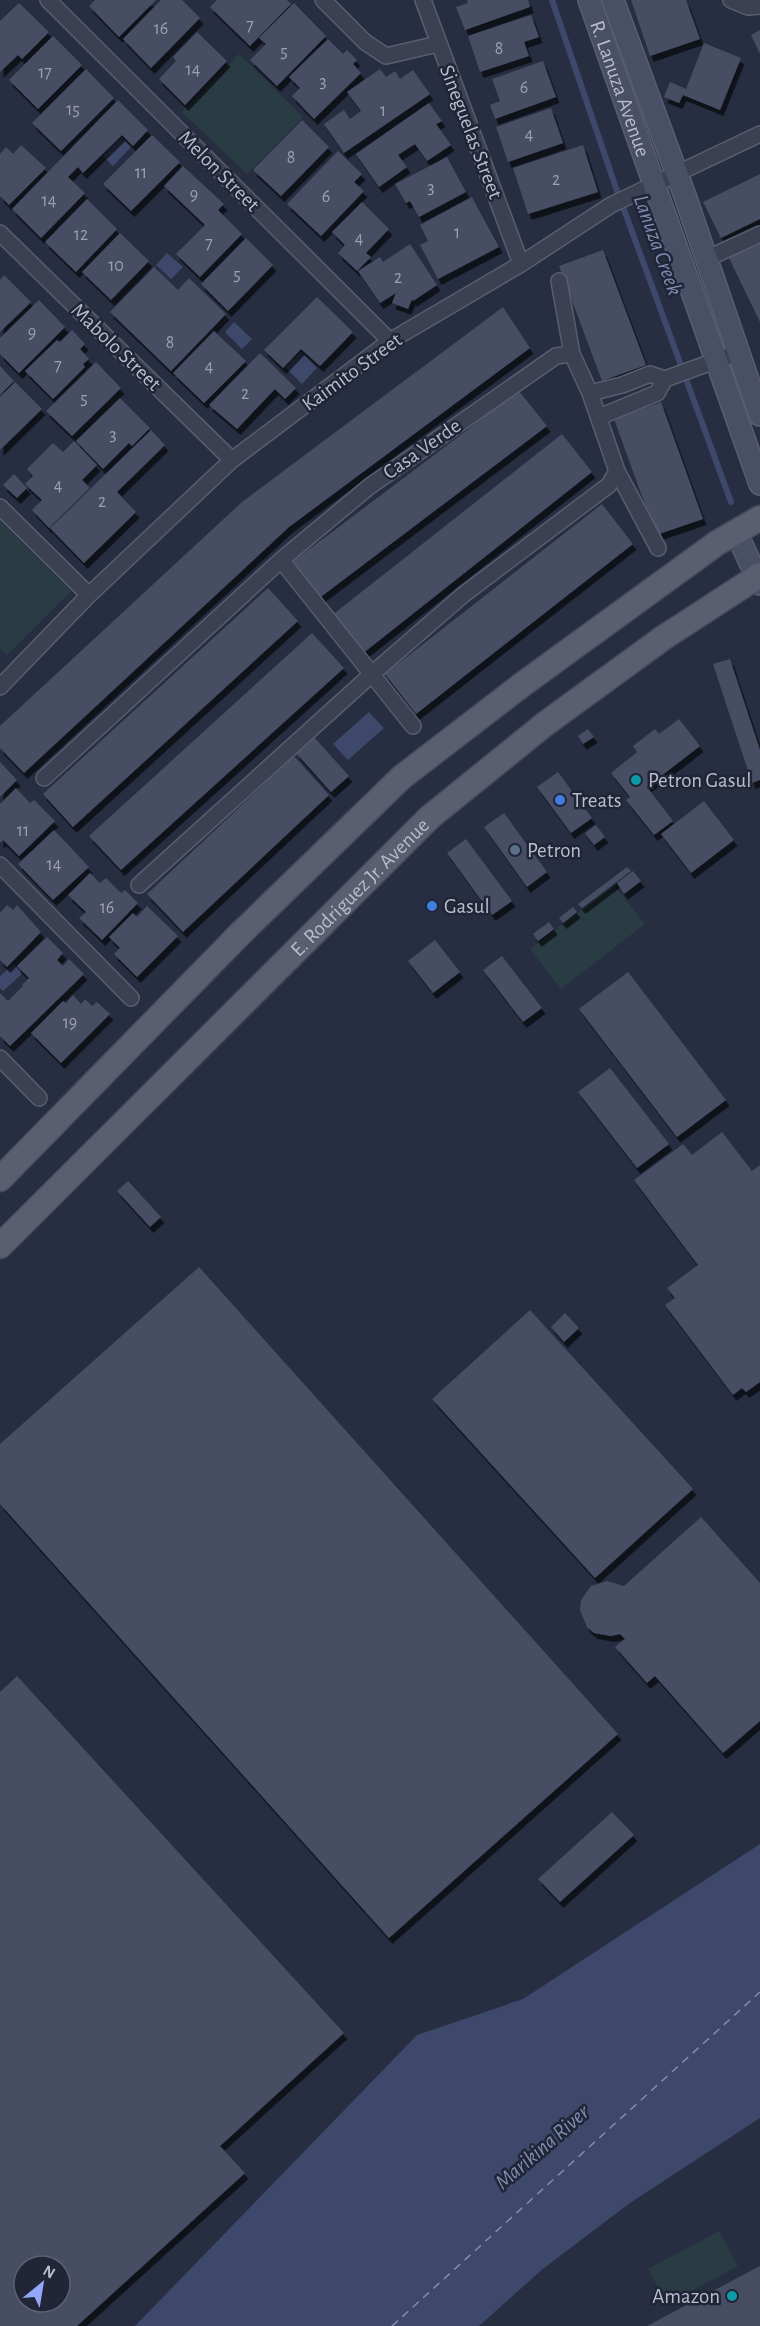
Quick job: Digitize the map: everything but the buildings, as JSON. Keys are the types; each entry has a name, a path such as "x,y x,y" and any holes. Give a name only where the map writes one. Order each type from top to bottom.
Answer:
{"main road":[{"name":"R. Lanuza Avenue","path":"589,0 654,184 708,363 760,484"},
{"name":"R. Lanuza Avenue","path":"613,0 760,415"},
{"path":"0,1179 241,933 402,777 523,684 717,543 760,518"},
{"path":"736,532 759,577"},
{"name":"E. Rodriguez Jr. Avenue","path":"0,1246 430,817 545,724 663,638 759,577"}],"street":[{"name":"Melon Street","path":"48,0 390,341"},
{"path":"323,0 365,42 386,56 438,44"},
{"name":"Sineguelas Street","path":"423,0 521,264"},
{"path":"731,0 748,7 760,6"},
{"name":"Kaimito Street","path":"0,687 89,595 232,460 390,341 521,264 610,205 760,134"},
{"name":"Mabolo Street","path":"0,233 232,460"},
{"path":"706,258 760,234"},
{"path":"559,281 572,354 590,393 617,471 658,548"},
{"path":"590,393 622,385 650,374 667,378 738,353"},
{"name":"Casa Verde","path":"44,778 281,560 370,486 556,356 572,354"},
{"path":"599,417 657,393 667,378"},
{"path":"139,885 372,674 463,595 609,486 617,471"},
{"path":"0,507 89,595"},
{"path":"281,560 413,726"},
{"path":"0,865 131,998"},
{"path":"0,1058 39,1098"}],"shaded area":[{"path":"239,54 303,117 247,174 182,112"},
{"path":"0,521 71,591 7,655 0,648"},
{"path":"614,885 645,924 561,989 530,949"},
{"path":"719,2231 738,2266 667,2304 648,2269"}],"water":[{"path":"121,137 131,147 113,166 103,156"},
{"path":"167,253 183,267 171,279 156,265"},
{"path":"234,322 252,339 242,349 225,332"},
{"path":"301,352 317,368 302,384 285,367"},
{"path":"369,712 384,728 348,760 333,744"},
{"path":"14,964 22,974 3,991 0,988 0,976"},
{"name":"Marikina River","path":"760,1844 760,2118 630,2203 544,2268 479,2326 135,2326 417,2035 523,1999"}],"waterway":[{"name":"Lanuza Creek","path":"552,0 615,185 731,502"}],"ferry route":[{"path":"392,2326 760,1992"}],"place":[{"name":"Petron Gasul","path":"636,780"},
{"name":"Treats","path":"560,800"},
{"name":"Petron","path":"515,850"},
{"name":"Gasul","path":"432,906"},
{"name":"Amazon","path":"732,2296"}]}
